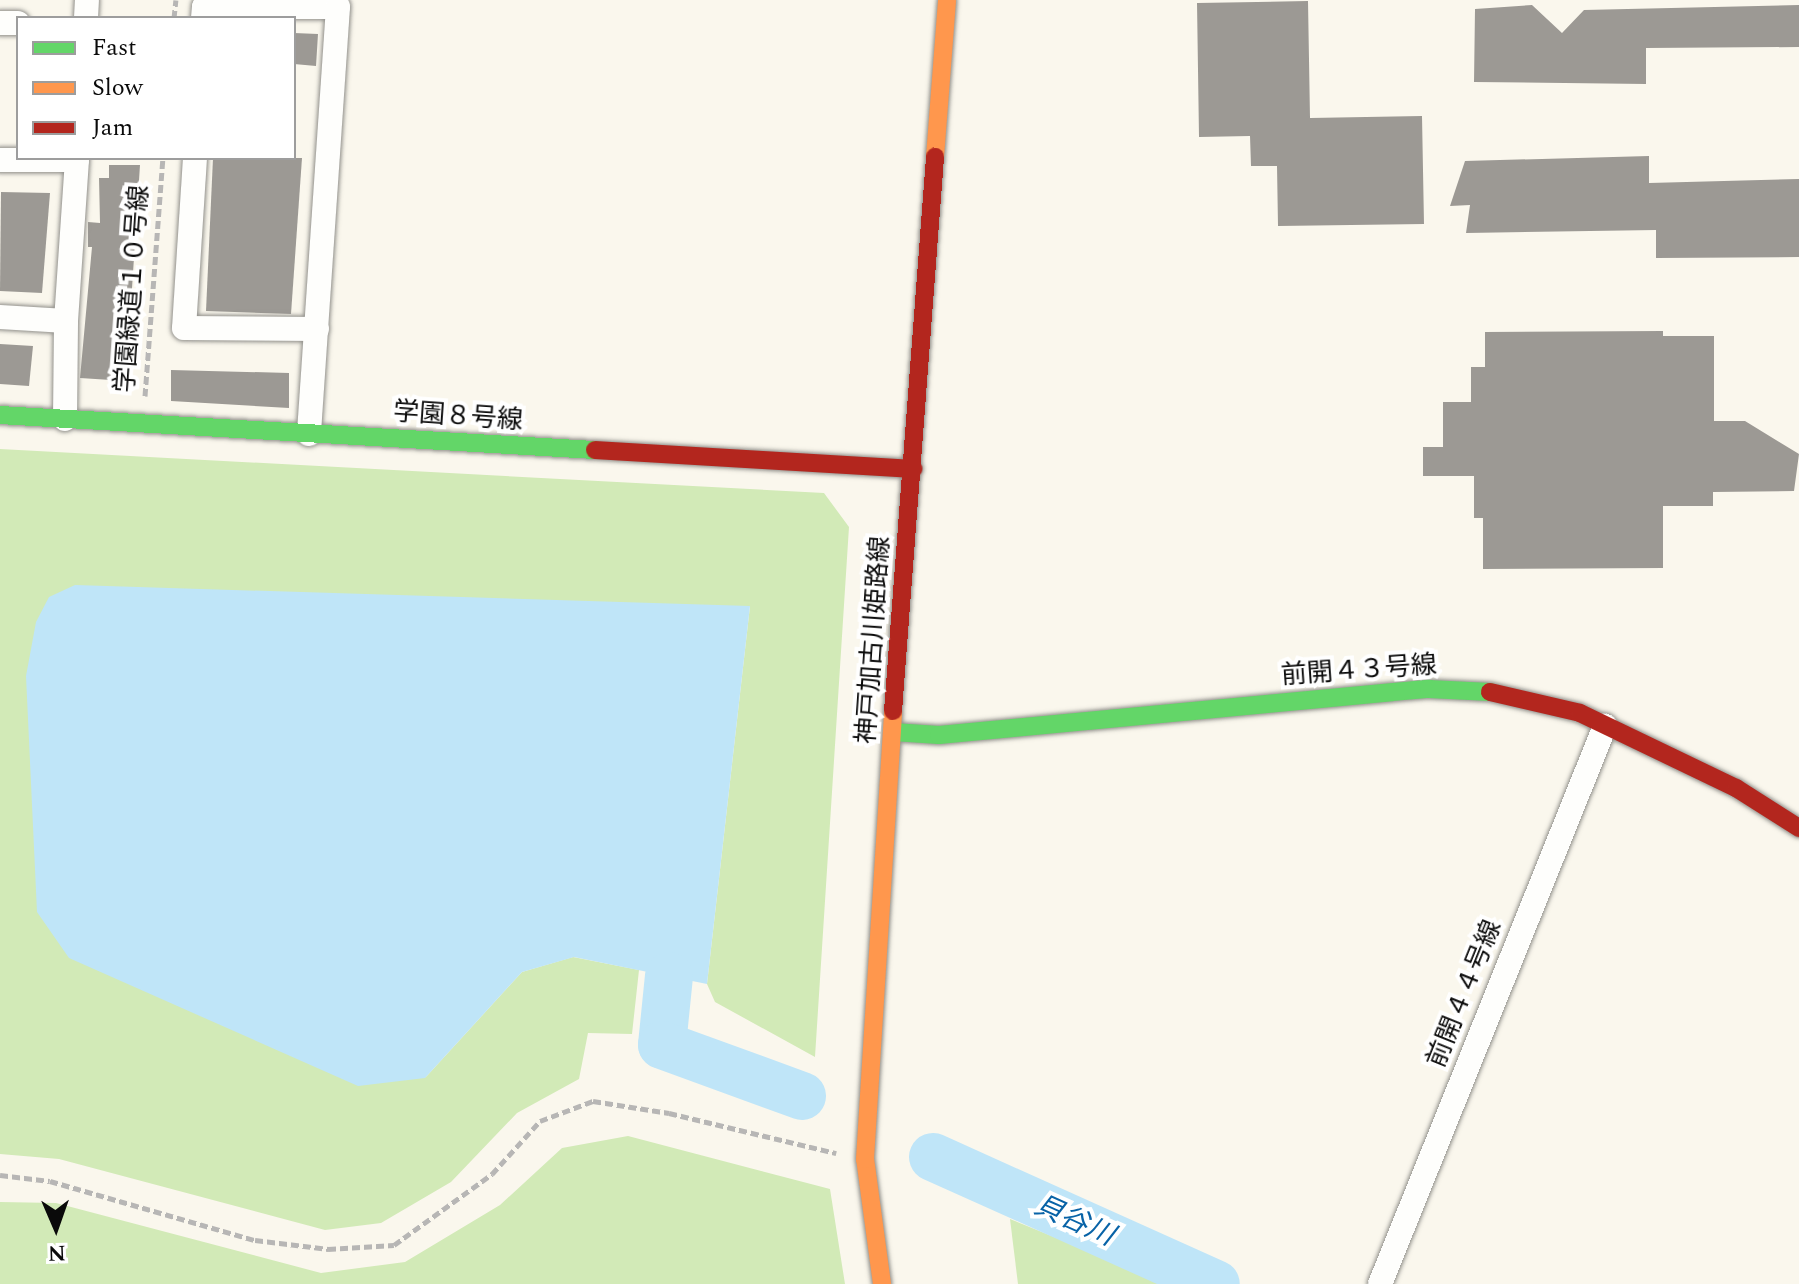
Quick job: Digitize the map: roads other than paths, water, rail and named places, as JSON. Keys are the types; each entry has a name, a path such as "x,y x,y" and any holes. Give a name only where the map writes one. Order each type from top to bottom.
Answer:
{"street":[{"name":"神戸加古川姫路線","path":"882,1284 865,1159 873,971 947,0"},
{"path":"203,16 204,7 338,7 309,434"},
{"path":"65,419 66,321 77,160"},
{"path":"195,160 184,328 317,329"},
{"path":"0,317 66,321"},
{"name":"学園８号線","path":"0,415 913,469"},
{"name":"前開４３号線","path":"893,732 939,735 1429,689 1499,693 1580,713 1736,788 1799,828"},
{"name":"前開４４号線","path":"1380,1284 1605,726"}],"water":[{"path":"75,585 750,606 707,984 574,957 522,972 425,1078 358,1086 69,958 37,912 26,676 36,622 49,597"}],"waterway":[{"name":"貝谷川","path":"669,976 662,1045 802,1096"},
{"name":"貝谷川","path":"933,1157 1216,1284"}]}
